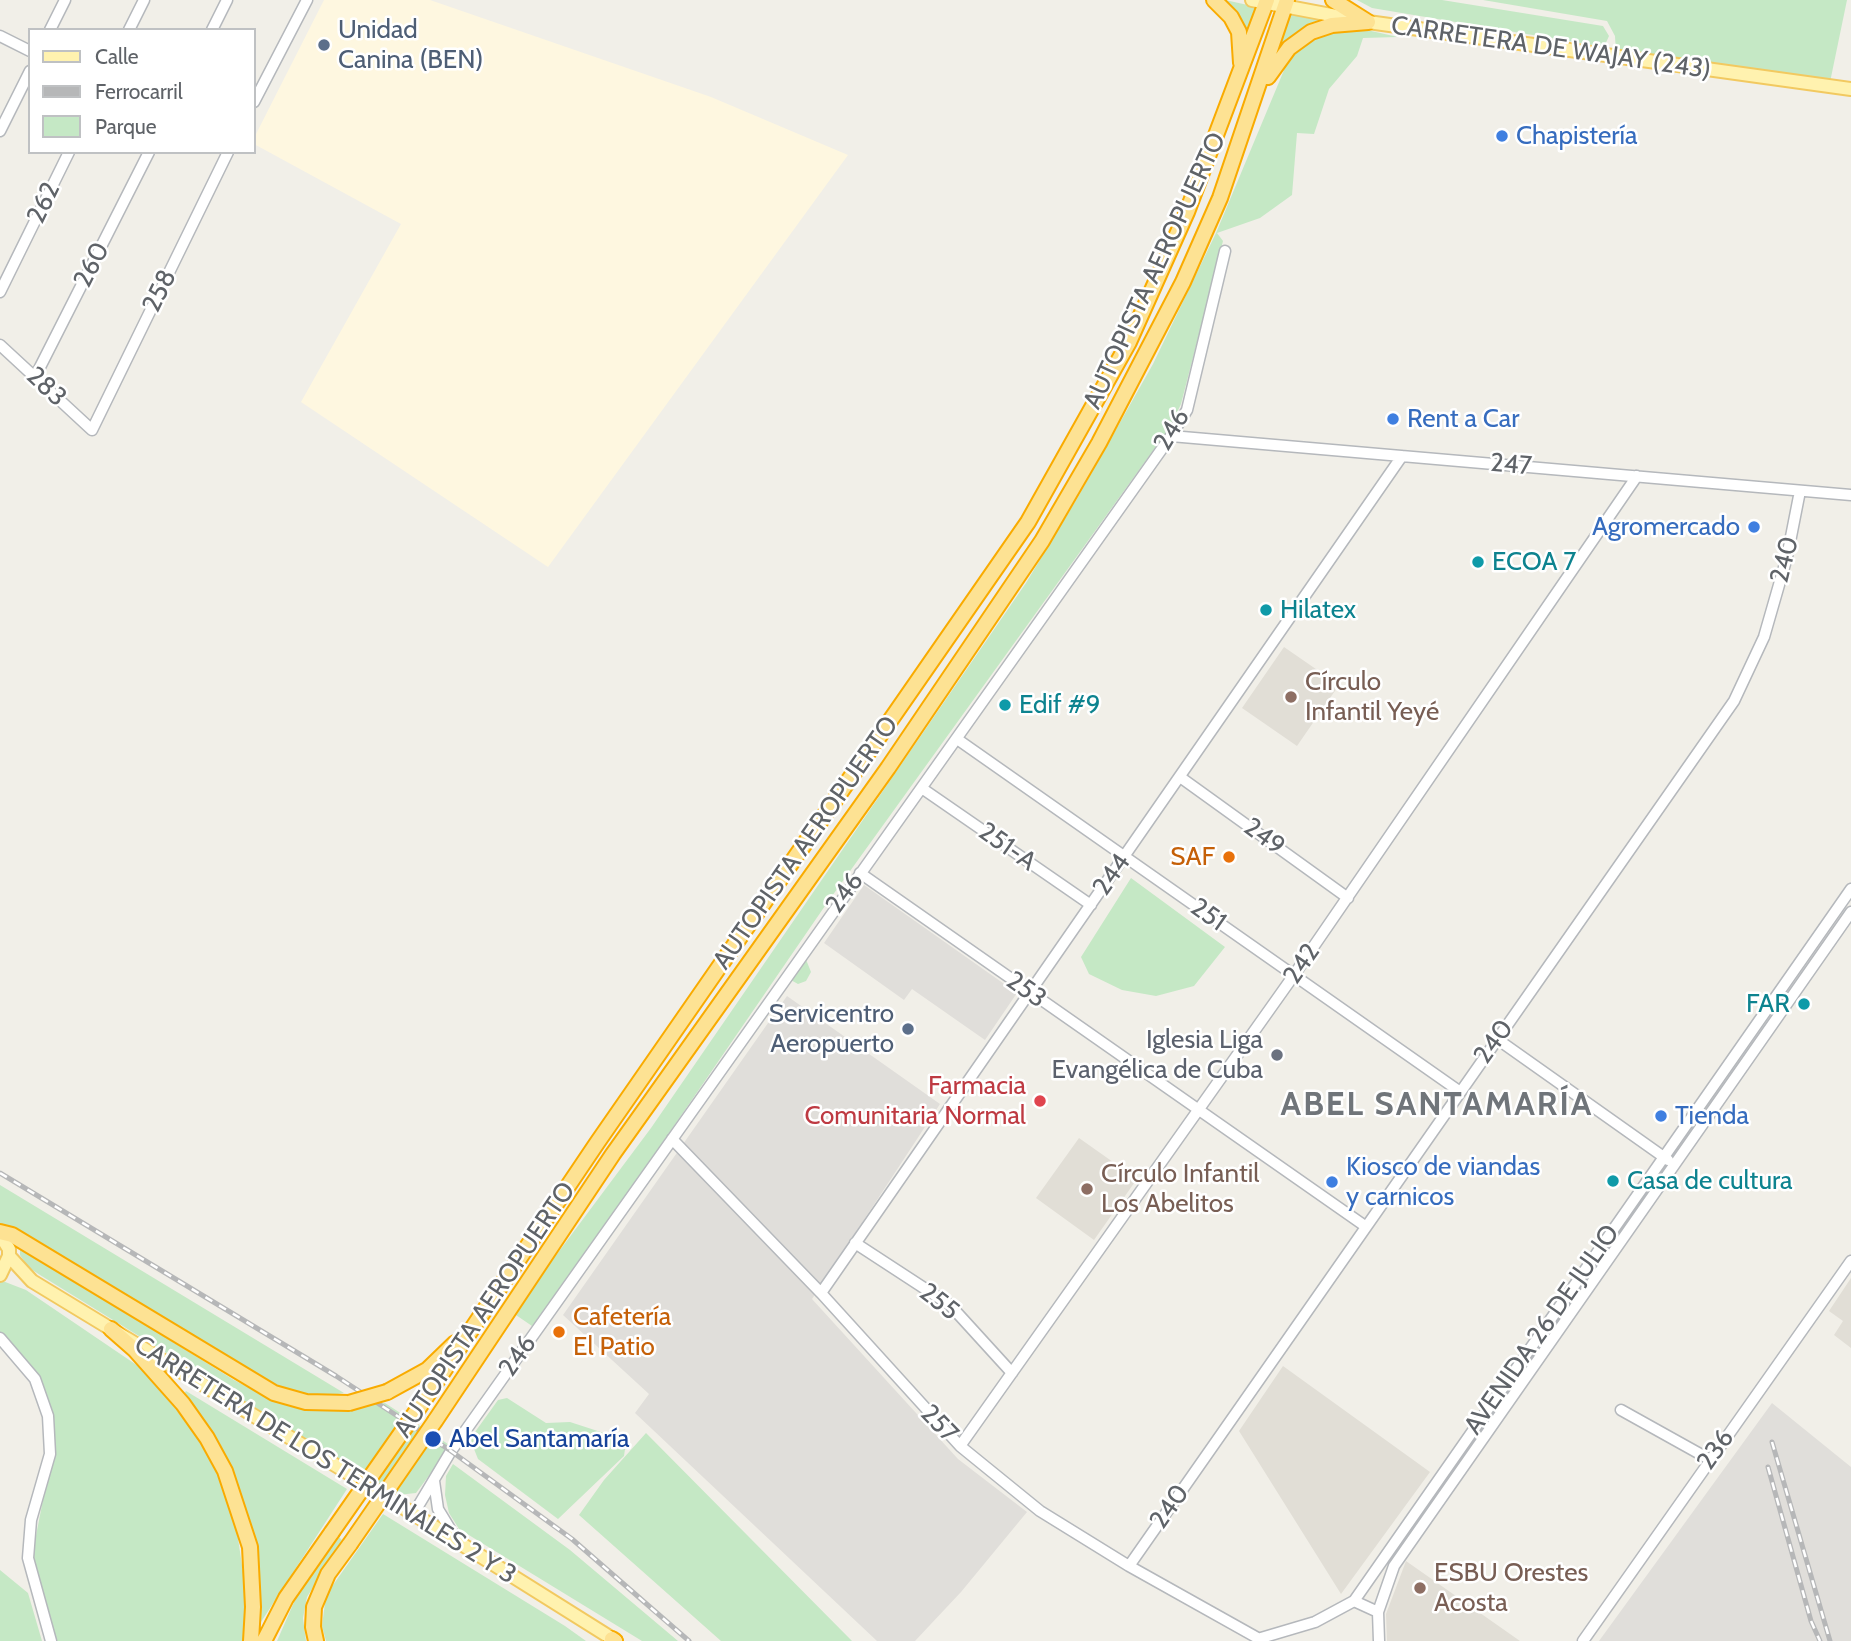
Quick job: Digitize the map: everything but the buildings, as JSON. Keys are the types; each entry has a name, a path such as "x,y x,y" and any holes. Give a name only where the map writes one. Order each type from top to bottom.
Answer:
{"highway":[{"path":"1214,0 1227,11 1239,32 1240,79"},
{"path":"1333,0 1368,22"},
{"name":"AUTOPISTA AEROPUERTO","path":"264,1641 286,1598 491,1303 597,1143 1028,522 1129,342 1187,212 1240,79 1262,1"},
{"name":"AUTOPISTA AEROPUERTO","path":"316,1641 313,1627 314,1607 328,1574 435,1421 613,1154 903,747 1042,541 1099,443 1182,282 1220,198 1258,93 1286,3"},
{"path":"1258,93 1279,61 1299,40 1332,24 1368,22"},
{"path":"0,1234 12,1235 274,1393 306,1402 349,1403 387,1391 427,1370 491,1303"},
{"path":"111,1329 143,1359 183,1404 207,1438 225,1472 250,1547 253,1607 251,1641"}],"main road":[{"name":"CARRETERA DE WAJAY (243)","path":"1262,1 1286,3 1368,22 1851,89"},
{"name":"CARRETERA DE LOS TERMINALES 2 Y 3","path":"0,1234 9,1249 9,1256 32,1282 414,1513 614,1640"},
{"path":"0,1275 9,1256"},
{"name":"CARRETERA DE LOS TERMINALES 2 Y 3","path":"0,1275 32,1282"}],"street":[{"path":"51,28 65,0"},
{"path":"130,28 144,0"},
{"path":"213,28 227,0"},
{"path":"256,98 307,0"},
{"path":"0,36 28,50"},
{"path":"0,131 28,75"},
{"name":"262","path":"0,292 67,154"},
{"name":"260","path":"35,377 148,154"},
{"name":"258","path":"92,430 227,154"},
{"name":"246","path":"414,1513 451,1451 1171,436 1187,410 1225,251"},
{"name":"283","path":"0,345 92,430"},
{"name":"247","path":"1171,436 1851,495"},
{"name":"244","path":"821,1293 1402,456"},
{"name":"242","path":"960,1446 1348,898 1637,477"},
{"name":"240","path":"1129,1566 1734,701 1764,637 1787,556 1800,491"},
{"name":"251","path":"957,739 1459,1091"},
{"name":"249","path":"1180,777 1348,898"},
{"name":"251-A","path":"923,789 1090,905"},
{"name":"253","path":"859,873 1365,1226"},
{"name":"AVENIDA 26 DE JULIO","path":"1262,1640 1315,1622 1354,1601 1851,889"},
{"name":"AVENIDA 26 DE JULIO","path":"1378,1641 1378,1612 1394,1566 1673,1163 1851,912"},
{"path":"1497,1039 1673,1163"},
{"name":"257","path":"672,1139 821,1293 960,1446 1040,1511 1129,1566 1262,1640"},
{"name":"255","path":"855,1243 950,1305 1012,1373"},
{"name":"236","path":"1583,1641 1851,1261"},
{"path":"1558,1306 1569,1313"},
{"path":"0,1338 35,1380 48,1416 50,1454 31,1520 28,1558 51,1641"},
{"path":"1531,1346 1541,1354"},
{"path":"1621,1410 1709,1459"},
{"path":"434,1479 438,1509 457,1541"},
{"path":"1354,1601 1378,1612"}],"shaded area":[{"path":"324,0 430,0 711,97 848,155 548,567 301,402 401,224 256,145 256,134"},
{"name":"Círculo Infantil Yeyé","path":"1284,647 1339,685 1297,746 1242,708"},
{"path":"864,885 1017,993 985,1040 912,989 904,1000 824,943"},
{"path":"787,996 940,1104 812,1299 958,1459 1027,1512 961,1592 915,1641 877,1641 635,1413 649,1394 563,1315"},
{"name":"Círculo Infantil Los Abelitos","path":"1079,1138 1137,1179 1094,1240 1036,1198"},
{"path":"1851,1278 1851,1348 1834,1335 1843,1321 1829,1311"},
{"path":"1283,1366 1430,1472 1341,1594 1239,1431"},
{"path":"1772,1403 1851,1467 1851,1641 1599,1641"},
{"name":"ESBU Orestes Acosta","path":"1406,1561 1520,1641 1387,1641 1386,1614"}],"green space":[{"path":"1225,0 1257,7 1246,35 1238,16"},
{"path":"1357,0 1442,0 1603,26 1609,36 1604,47 1372,8"},
{"path":"1483,0 1847,0 1829,87 1616,56 1615,36 1607,21"},
{"path":"1288,14 1329,21 1301,30 1273,60"},
{"path":"1358,28 1398,37 1363,38 1357,56 1329,89 1314,134 1297,133 1292,195 1260,218 1217,233 1223,241 1181,404 1170,427 827,903 595,1241 532,1326 513,1313 651,1128 1026,583 1078,497 1153,364 1216,233 1287,63 1300,47 1314,37"},
{"path":"1131,878 1225,947 1194,986 1156,996 1122,990 1089,974 1081,957"},
{"path":"805,957 811,972 806,981 798,984 789,979"},
{"path":"0,1185 344,1393 320,1397 265,1382 0,1223"},
{"path":"20,1247 234,1380 268,1398 288,1406 331,1411 385,1403 451,1446 416,1493 397,1495 40,1275 28,1267 20,1255"},
{"path":"0,1280 26,1290 141,1368 199,1437 222,1480 236,1525 246,1592 243,1641 55,1641 32,1556 51,1459 42,1386 26,1360 0,1332"},
{"path":"186,1391 347,1489 261,1622 258,1622 258,1562 241,1492 216,1441 183,1395"},
{"path":"507,1398 546,1423 570,1422 610,1435 625,1449 624,1456 558,1519 478,1459 470,1439 498,1400"},
{"path":"646,1433 852,1641 721,1641 579,1515 604,1480"},
{"path":"453,1464 570,1550 678,1641 642,1641 459,1529 449,1513 445,1495 446,1476"},
{"path":"383,1514 586,1641 326,1641 322,1626 326,1595"},
{"path":"339,1537 342,1540 307,1597 303,1618 306,1641 277,1641 295,1600"},
{"path":"0,1570 28,1593 42,1641 0,1641"}],"railway":[{"path":"0,1173 336,1376 451,1451 572,1539 689,1641"},
{"path":"1772,1442 1830,1641"},
{"path":"1768,1467 1811,1621 1820,1641"}],"place":[{"name":"Unidad Canina (BEN)","path":"324,45"},
{"name":"Chapistería","path":"1502,136"},
{"name":"Rent a Car","path":"1393,419"},
{"name":"Agromercado","path":"1754,527"},
{"name":"ECOA 7","path":"1478,562"},
{"name":"Hilatex","path":"1266,610"},
{"name":"Círculo Infantil Yeyé","path":"1291,697"},
{"name":"Edif #9","path":"1005,705"},
{"name":"SAF","path":"1229,857"},
{"name":"FAR","path":"1804,1004"},
{"name":"Servicentro Aeropuerto","path":"908,1029"},
{"name":"Iglesia Liga Evangélica de Cuba","path":"1277,1055"},
{"name":"Farmacia Comunitaria Normal","path":"1040,1101"},
{"name":"Tienda","path":"1661,1116"},
{"name":"Casa de cultura","path":"1613,1181"},
{"name":"Kiosco de viandas y carnicos","path":"1332,1182"},
{"name":"Círculo Infantil Los Abelitos","path":"1087,1189"},
{"name":"Cafetería El Patio","path":"559,1332"},
{"name":"Abel Santamaría","path":"433,1439"},
{"name":"ESBU Orestes Acosta","path":"1420,1588"}],"district":[{"name":"ABEL SANTAMARÍA","path":"1437,1105"}]}
